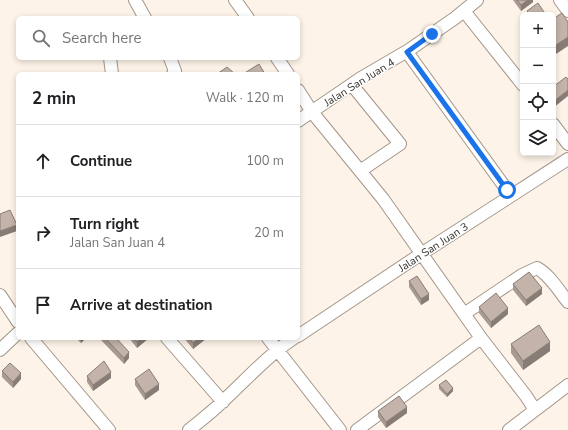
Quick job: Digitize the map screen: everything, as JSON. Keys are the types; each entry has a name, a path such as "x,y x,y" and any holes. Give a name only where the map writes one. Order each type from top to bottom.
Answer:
{"street":[{"path":"135,0 144,16"},
{"path":"235,0 247,16"},
{"name":"Jalan San Juan 4","path":"300,120 352,85 407,52 477,0"},
{"path":"560,0 568,11"},
{"path":"464,11 521,84"},
{"path":"407,52 507,190 514,194"},
{"path":"110,60 112,72"},
{"path":"171,60 176,71 175,72"},
{"path":"278,60 287,72"},
{"path":"352,85 400,144 360,171"},
{"path":"300,93 312,112 382,199 480,338 526,396 535,410"},
{"path":"556,128 568,144"},
{"name":"Jalan San Juan 3","path":"300,335 568,159"},
{"path":"464,314 522,275 538,268 549,278 568,302"},
{"path":"0,295 16,319"},
{"path":"0,350 16,334"},
{"path":"357,430 480,338"},
{"path":"33,340 109,430"},
{"path":"169,340 223,402"},
{"path":"270,340 340,430"},
{"path":"189,430 223,402 249,375 278,349 291,340"},
{"path":"509,430 568,385"}],"building":[{"path":"517,0 528,0 521,5"},
{"path":"538,3 544,12 528,12 527,11"},
{"path":"562,13 568,22 568,37 556,45 556,17"},
{"path":"259,64 264,72 246,72"},
{"path":"227,67 233,72 220,72"},
{"path":"566,77 568,79 568,90 556,100 556,85"},
{"path":"10,210 16,225 0,231 0,214"},
{"path":"529,272 542,288 526,300 513,284"},
{"path":"417,276 429,294 421,299 409,281"},
{"path":"496,293 508,308 491,322 479,307"},
{"path":"539,325 550,342 523,361 511,344"},
{"path":"107,340 118,340 129,352 124,358"},
{"path":"104,361 111,372 93,385 87,376"},
{"path":"10,363 21,373 13,382 2,371"},
{"path":"149,369 159,384 145,394 135,379"},
{"path":"446,380 453,388 447,394 439,385"},
{"path":"399,396 407,407 386,422 378,411"}],"route":[{"path":"432,34 407,52 507,190"}]}
